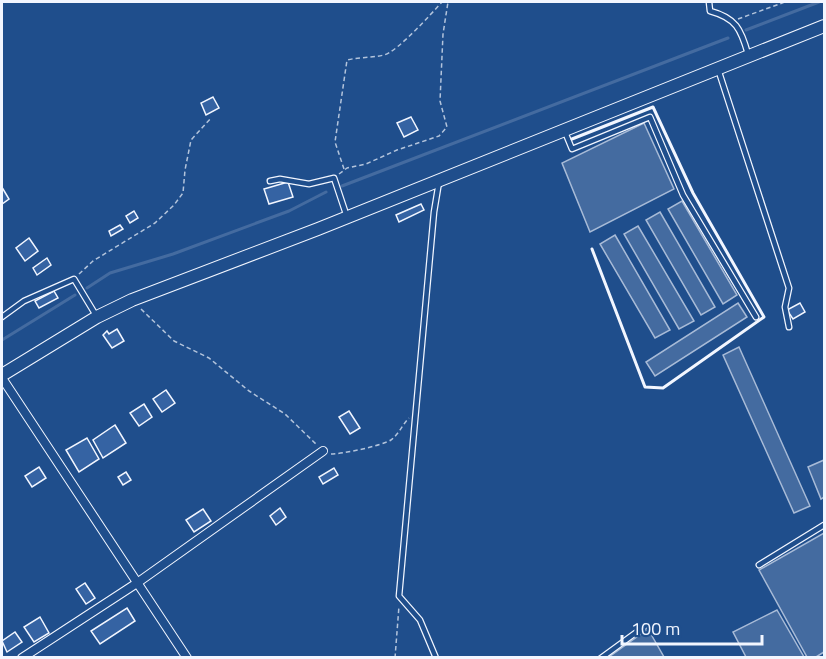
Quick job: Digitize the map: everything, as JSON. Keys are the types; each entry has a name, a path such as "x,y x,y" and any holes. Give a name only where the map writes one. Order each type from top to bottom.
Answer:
{"main road":[{"path":"2,377 98,317 132,300 825,27"}],"street":[{"path":"2,377 187,657"},
{"path":"22,657 137,583 323,451"}],"lane":[{"path":"709,2 710,10 727,15 741,32 749,57"},
{"path":"718,69 789,288 785,307 789,327"},
{"path":"564,130 572,149 650,117 683,195 756,317"},
{"path":"270,181 280,179 309,184 334,178 347,217"},
{"path":"436,657 420,620 399,596 434,212 439,179"},
{"path":"2,317 24,300 74,279 98,317"},
{"path":"759,565 825,525"},
{"path":"601,657 645,626"}],"path":[{"path":"345,170 335,142 346,60 386,55 424,23 442,2"},
{"path":"334,178 345,170 439,136 447,127 440,101 443,34 448,2"},
{"path":"732,21 785,2"},
{"path":"74,279 93,261 155,223 174,205 183,193 191,140 210,118"},
{"path":"132,300 174,342 209,358 249,391 285,414 323,451 333,454 389,441 415,414"},
{"path":"395,657 399,596"}],"water":[{"path":"644,123 674,189 590,232 562,163"},
{"path":"682,201 737,295 723,304 668,209"},
{"path":"660,212 715,307 701,315 646,220"},
{"path":"638,226 694,321 679,329 624,234"},
{"path":"615,235 670,330 655,338 600,244"},
{"path":"738,303 747,317 655,376 646,362"},
{"path":"739,347 810,506 794,513 723,355"},
{"path":"824,460 824,497 821,499 808,467"},
{"path":"824,533 824,652 816,657 807,657 759,570"},
{"path":"777,610 804,657 746,657 733,632"},
{"path":"648,629 664,657 609,657"}],"building":[{"path":"213,97 219,108 206,115 201,103"},
{"path":"411,117 418,130 404,137 397,123"},
{"path":"288,182 293,197 269,204 264,189"},
{"path":"2,190 9,199 2,204"},
{"path":"421,204 424,210 399,222 396,215"},
{"path":"134,211 138,218 130,223 126,216"},
{"path":"120,225 123,229 111,236 109,231"},
{"path":"29,238 38,251 25,261 16,248"},
{"path":"47,258 51,265 37,275 33,268"},
{"path":"54,291 58,298 39,308 35,301"},
{"path":"800,303 805,312 793,319 787,310"},
{"path":"117,329 124,341 112,348 103,335 107,331 109,334"},
{"path":"166,390 175,403 162,412 153,399"},
{"path":"144,404 152,417 139,426 130,413"},
{"path":"349,411 360,428 350,434 339,417"},
{"path":"115,425 126,443 103,458 93,440"},
{"path":"87,438 99,459 79,472 66,450"},
{"path":"39,467 46,478 32,487 25,476"},
{"path":"334,468 338,475 323,484 319,477"},
{"path":"126,472 131,480 123,485 118,477"},
{"path":"280,508 286,517 276,525 270,516"},
{"path":"203,509 211,521 194,532 186,520"},
{"path":"85,583 95,598 86,604 76,589"},
{"path":"127,608 135,621 100,644 91,631"},
{"path":"40,617 49,633 34,642 24,627"},
{"path":"15,632 22,642 7,652 2,641"}],"waterway":[{"path":"746,30 819,2"},
{"path":"342,186 728,38"},
{"path":"87,288 110,273 173,254 289,211 326,192"},
{"path":"2,340 75,295"}],"wall":[{"path":"572,139 653,107 693,193 764,317 663,388 645,387 592,249"}]}
